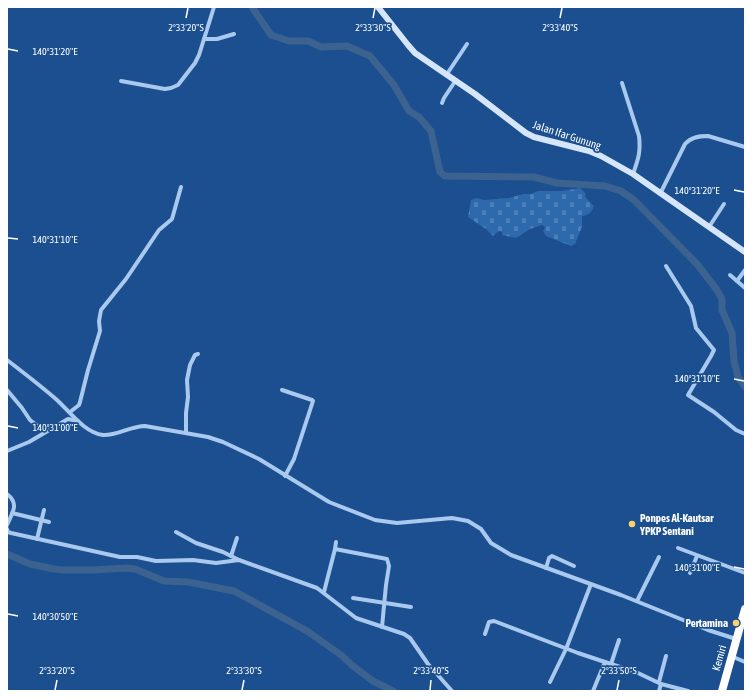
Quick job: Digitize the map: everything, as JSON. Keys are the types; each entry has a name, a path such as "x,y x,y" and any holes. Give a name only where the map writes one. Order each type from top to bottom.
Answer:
{"highway":[{"name":"Kemiri","path":"722,691 744,624 745,609"},
{"name":"Kemiri","path":"727,691 736,639 744,624"}],"street":[{"path":"121,80 165,89 178,85 195,63 214,7"},
{"name":"Jalan Ifar Gunung","path":"378,7 415,53 456,80 530,135 589,151 601,156 633,174 660,194 744,249"},
{"path":"204,39 217,39 234,34"},
{"path":"447,74 467,44"},
{"path":"442,103 456,80"},
{"path":"622,83 639,136 640,154 633,174"},
{"path":"660,194 685,144 690,139 708,136 745,147"},
{"path":"7,451 29,442 68,419 71,413 79,405 100,331 101,310 126,279 160,230 172,219 181,187"},
{"path":"709,227 724,204"},
{"path":"666,266 690,306 696,328 714,350 688,395 714,412 736,430 745,434"},
{"path":"737,281 745,270"},
{"path":"730,275 745,288"},
{"path":"186,433 188,397 187,380 191,362 195,355 198,354"},
{"path":"7,360 88,429 102,435 111,435 136,426 145,426 186,433 223,442 259,459 329,502 375,520 409,523 438,518 457,518 468,521 481,529 489,541 496,547 521,559 590,584 712,632 736,639"},
{"path":"7,390 30,420 40,428 43,433"},
{"path":"282,390 312,400 313,402 294,459 285,476"},
{"path":"68,419 79,421"},
{"path":"7,494 14,501 12,513 7,525"},
{"path":"37,539 44,510"},
{"path":"12,513 49,522"},
{"path":"7,529 8,532 11,533 120,557 137,557 156,560 193,560 216,563 239,560"},
{"path":"176,532 196,543 310,585 324,592 351,615 360,620 398,631 408,636 428,664 452,691"},
{"path":"231,556 237,538"},
{"path":"324,592 336,542"},
{"path":"678,548 745,573"},
{"path":"335,549 387,559 389,563 382,627"},
{"path":"546,568 549,558 552,556 574,566"},
{"path":"690,573 697,556"},
{"path":"637,602 659,557"},
{"path":"550,682 566,649 590,584"},
{"path":"353,598 412,607"},
{"path":"485,634 489,622 492,620 566,649 638,673 660,683 688,691"},
{"path":"611,664 619,640"},
{"path":"659,691 666,656"},
{"path":"734,657 745,662"},
{"path":"593,691 605,662"}],"green space":[{"path":"580,188 586,194 585,197 594,206 590,213 582,216 582,227 575,244 571,246 546,236 543,231 545,227 542,225 530,229 516,238 502,235 502,232 499,231 493,236 486,229 468,217 471,200 476,198 484,200 509,198 523,194 531,194 538,191 562,191"}],"waterway":[{"path":"252,7 271,35 289,41 308,41 321,47 347,46 370,56 394,85 409,111 419,117 431,131 440,172 445,176 534,177 557,183 605,186 621,191 634,200 697,264 717,290 722,299 722,310 732,333 734,361 738,377 745,387"},
{"path":"7,554 30,564 54,569 93,570 127,568 135,569 164,581 188,582 234,591 307,631 341,655 373,681 393,691"}],"place":[{"name":"Ponpes Al-Kautsar YPKP Sentani","path":"632,524"},
{"name":"Pertamina","path":"736,623"}]}
